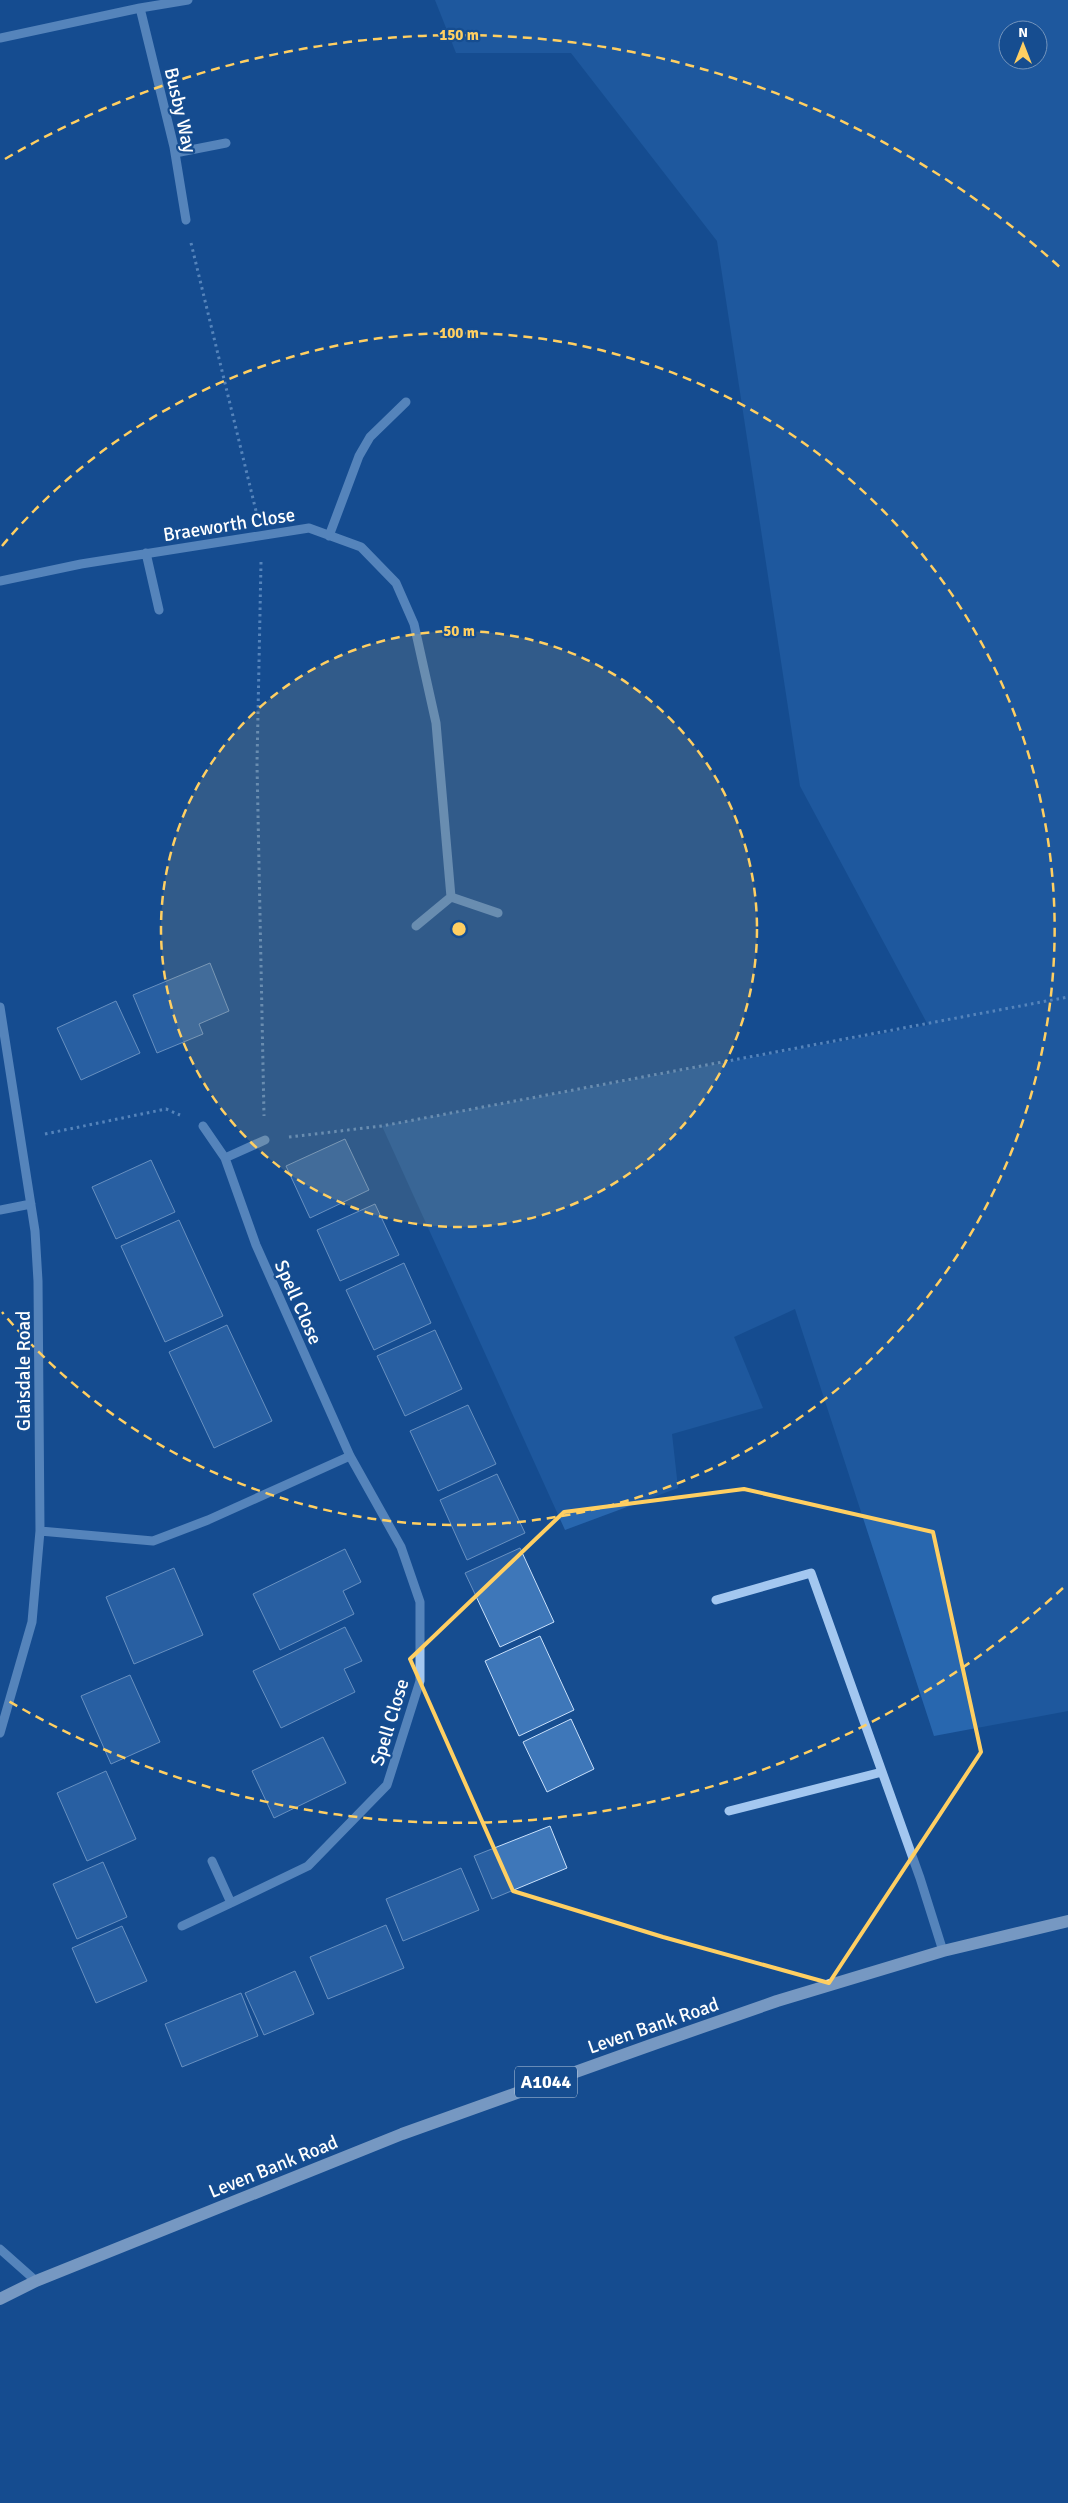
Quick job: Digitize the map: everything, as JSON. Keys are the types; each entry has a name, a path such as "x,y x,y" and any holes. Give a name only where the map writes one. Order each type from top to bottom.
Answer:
{"main road":[{"name":"Leven Bank Road","path":"36,2281 402,2134 777,2001 943,1950 1068,1921"},
{"name":"A1044","path":"0,2298 36,2281"}],"street":[{"path":"0,38 140,8 188,0"},
{"name":"Busby Way","path":"140,8 175,154 186,220"},
{"path":"175,154 226,144"},
{"path":"329,536 359,456 370,437 406,402"},
{"name":"Braeworth Close","path":"0,582 81,564 309,528 361,547 396,583 414,624 436,723 451,897"},
{"path":"146,554 159,610"},
{"path":"416,926 451,897 498,913"},
{"name":"Glaisdale Road","path":"0,1007 32,1204 38,1281 40,1531 32,1622 0,1733"},
{"name":"Spell Close","path":"182,1926 308,1866 387,1785 420,1681 420,1602 401,1546 350,1456 256,1245 224,1158 203,1126"},
{"path":"224,1158 265,1140"},
{"path":"0,1210 32,1204"},
{"path":"40,1531 153,1541 208,1520 350,1456"},
{"path":"716,1600 811,1573 920,1878 943,1950"},
{"path":"729,1811 882,1772"},
{"path":"212,1861 231,1904"},
{"path":"0,2249 36,2281"}],"path":[{"path":"186,220 262,534 257,764 265,1140 382,1126 1068,997"},
{"path":"21,1139 166,1109 203,1126"}],"highlighted area":[{"path":"744,1489 933,1532 981,1752 829,1983 663,1937 513,1891 410,1659 564,1512"}],"shaded area":[{"path":"435,0 1068,0 1068,1711 934,1736 795,1309 734,1337 763,1408 672,1434 678,1488 565,1530 382,1126 928,1025 800,786 717,241 571,53 456,53"}],"building":[{"path":"210,963 229,1011 199,1024 203,1034 157,1053 133,995"},
{"path":"116,1001 140,1053 81,1080 57,1028"},
{"path":"345,1139 369,1190 310,1218 286,1166"},
{"path":"151,1160 175,1212 116,1239 92,1187"},
{"path":"375,1204 399,1255 340,1281 317,1230"},
{"path":"179,1220 223,1316 165,1342 121,1246"},
{"path":"404,1263 431,1323 374,1350 346,1290"},
{"path":"227,1325 272,1421 214,1448 169,1352"},
{"path":"435,1330 462,1389 405,1416 377,1356"},
{"path":"468,1405 496,1464 438,1491 410,1431"},
{"path":"497,1474 525,1533 467,1560 440,1500"},
{"path":"520,1548 554,1622 500,1647 465,1573"},
{"path":"345,1549 361,1582 343,1591 354,1614 280,1650 253,1594"},
{"path":"174,1568 203,1635 134,1664 106,1597"},
{"path":"345,1627 362,1661 344,1669 355,1692 281,1728 253,1671"},
{"path":"540,1636 574,1710 519,1736 485,1661"},
{"path":"130,1675 160,1742 111,1764 81,1696"},
{"path":"571,1719 594,1769 547,1792 523,1742"},
{"path":"323,1737 346,1783 274,1818 252,1771"},
{"path":"106,1771 136,1839 87,1861 57,1793"},
{"path":"550,1826 567,1868 492,1899 474,1856"},
{"path":"103,1862 127,1917 77,1939 53,1884"},
{"path":"461,1868 479,1910 403,1941 386,1899"},
{"path":"386,1925 404,1968 328,1999 310,1957"},
{"path":"122,1926 147,1981 96,2003 72,1948"},
{"path":"295,1971 314,2014 264,2035 245,1993"},
{"path":"241,1993 258,2036 182,2067 165,2024"}]}
